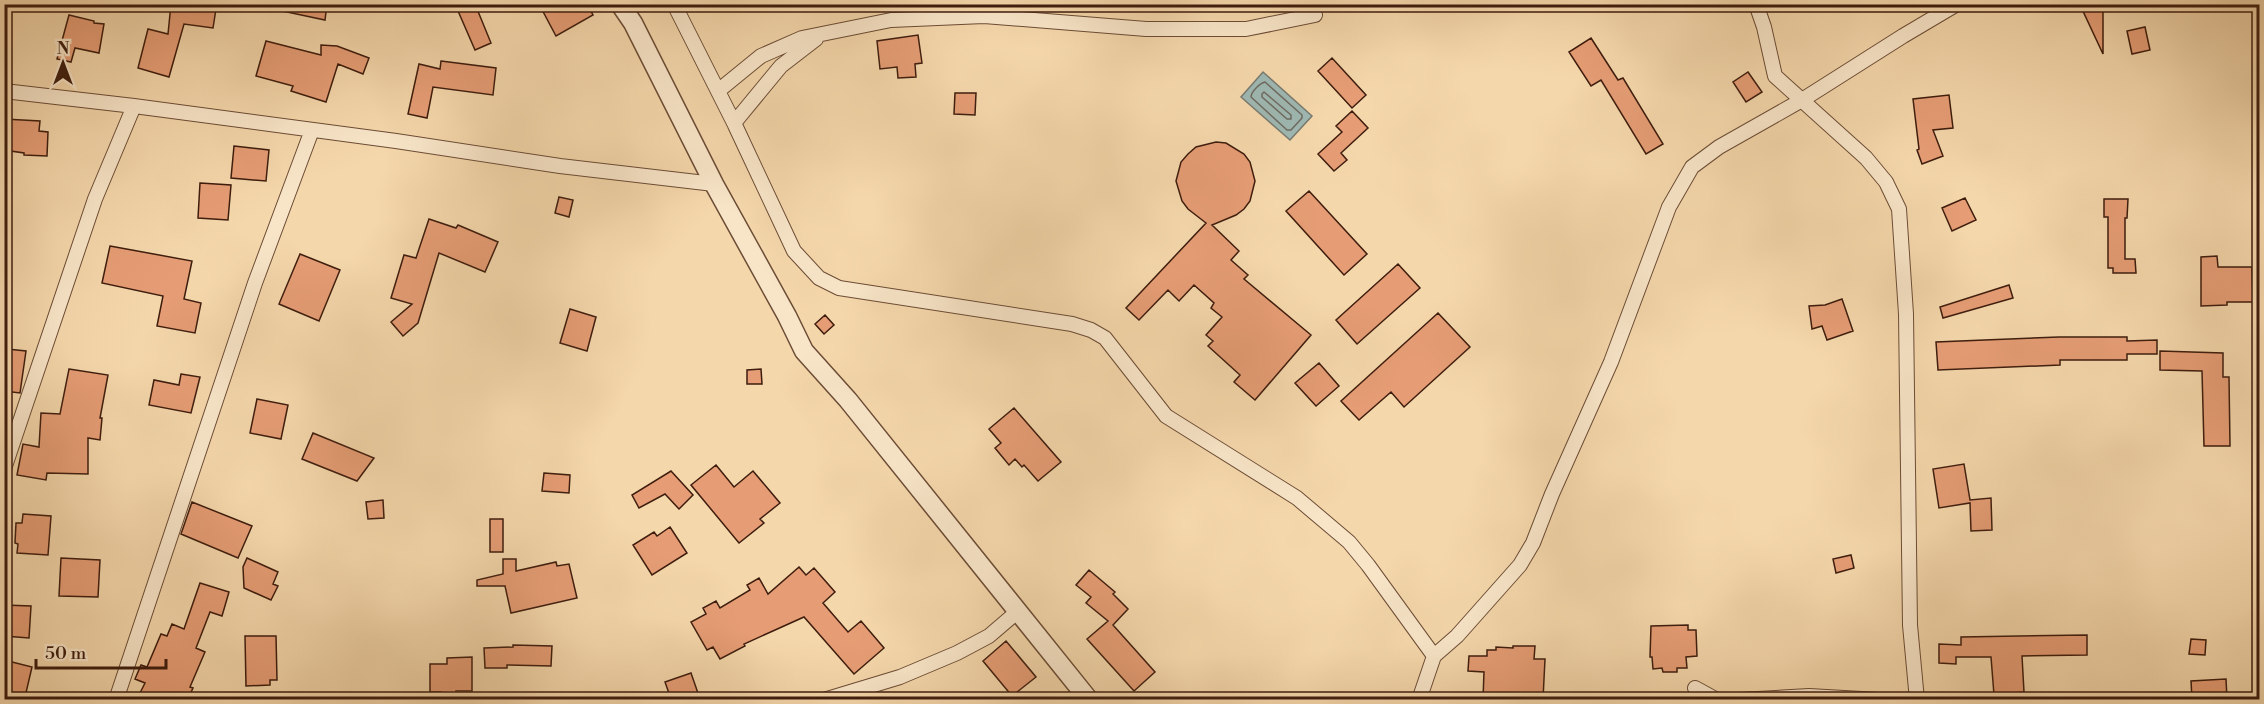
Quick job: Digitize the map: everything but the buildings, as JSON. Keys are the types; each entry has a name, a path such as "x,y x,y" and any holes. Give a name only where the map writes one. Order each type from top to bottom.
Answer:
{"street":[{"path":"620,4 633,23 714,184 788,316 804,351 848,400 1089,699"},
{"path":"674,4 734,123 794,251 819,278 839,288 1072,324 1106,338 1167,416 1297,498 1349,542 1434,656"},
{"path":"1756,4 1764,27 1775,76 1866,159 1886,182 1899,209 1906,314 1910,625 1917,699"},
{"path":"1419,699 1434,656 1457,636 1520,565 1533,543 1552,494 1611,362 1669,207 1692,167 1719,147 1802,100 1957,4"},
{"path":"718,92 761,56 802,38 891,20 984,16 1146,28 1246,28 1315,15"},
{"path":"734,123 781,66 825,32"},
{"path":"4,91 396,141 560,166 714,184"},
{"path":"4,469 95,199 134,106"},
{"path":"116,699 255,283 312,130"},
{"path":"824,699 900,677 957,653 989,636 1017,612"},
{"path":"1695,688 1717,699"},
{"path":"1740,699 1809,696 1879,699"}],"water":[{"path":"1263,72 1312,116 1290,140 1241,97"}]}
